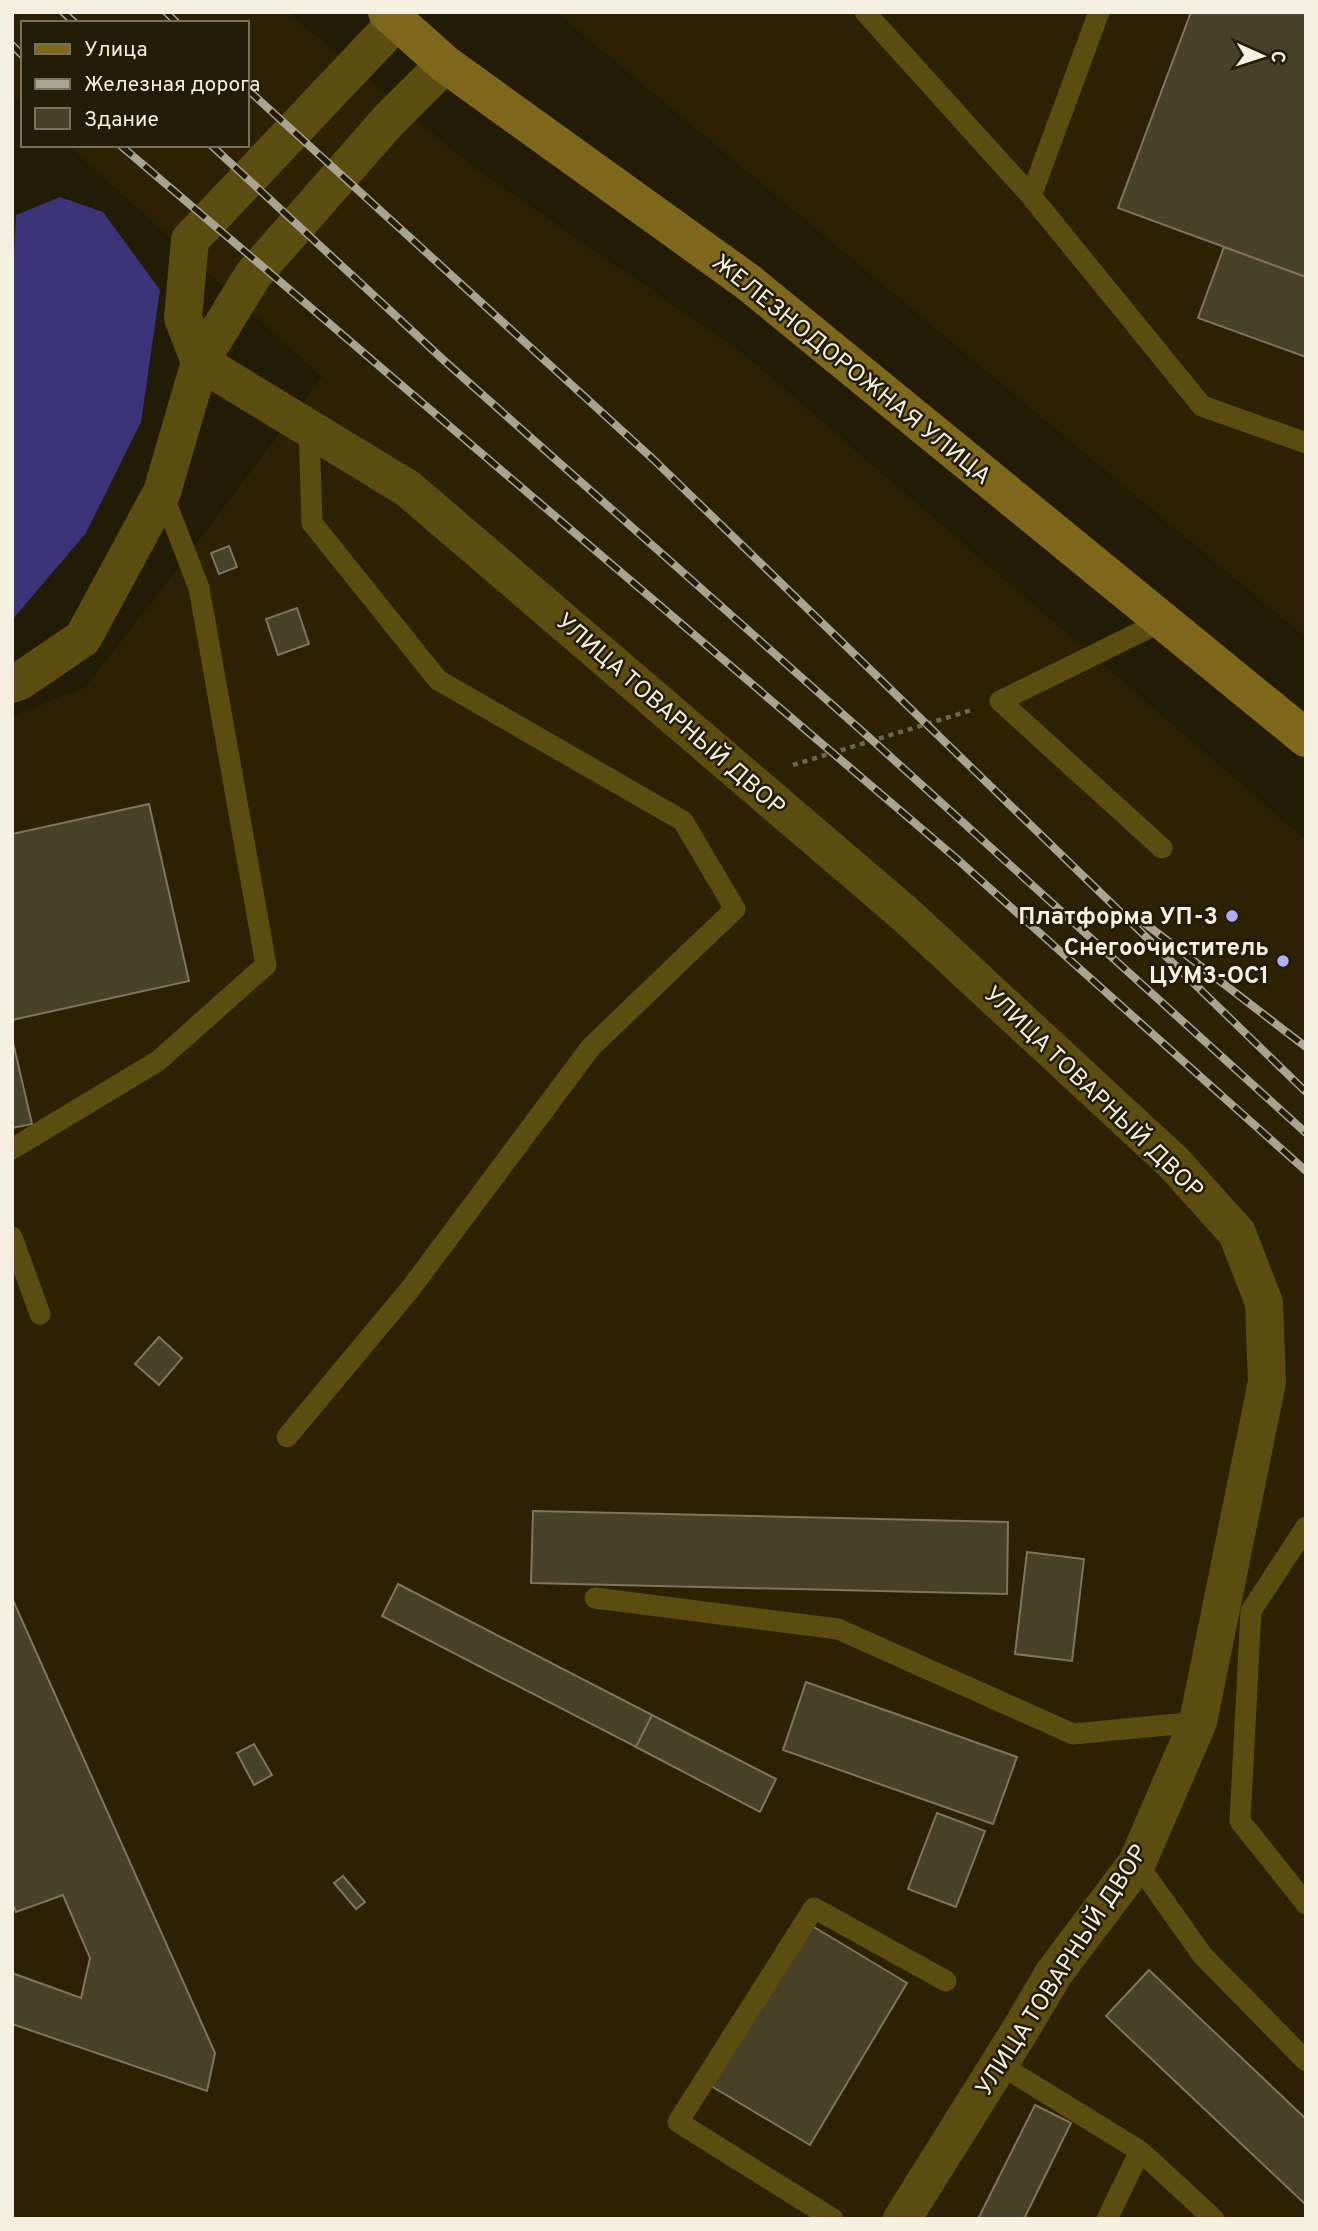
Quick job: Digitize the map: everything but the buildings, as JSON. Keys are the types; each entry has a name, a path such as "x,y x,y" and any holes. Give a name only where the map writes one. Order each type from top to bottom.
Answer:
{"main road":[{"name":"ЖЕЛЕЗНОДОРОЖНАЯ УЛИЦА","path":"392,17 445,64 748,282 1306,738"}],"street":[{"path":"200,362 183,318 190,240 392,17"},
{"path":"12,684 83,638 162,492 200,362 253,275 388,121 445,64"},
{"name":"УЛИЦА ТОВАРНЫЙ ДВОР","path":"200,362 407,488 905,914 1163,1152 1237,1233 1264,1303 1267,1382 1198,1722 1137,1863 1054,1973 902,2219"}],"lane":[{"path":"864,12 1031,196 1202,406 1306,443"},
{"path":"1031,196 1099,12"},
{"path":"287,1437 411,1288 591,1047 734,909 683,821 438,680 312,523 309,428"},
{"path":"12,1149 158,1060 266,965 199,588 162,492"},
{"path":"1162,848 1000,702 1163,621"},
{"path":"12,1237 40,1314"},
{"path":"1306,1527 1251,1611 1240,1821 1306,1904"},
{"path":"595,1598 838,1629 1073,1734 1198,1722"},
{"path":"1137,1863 1203,1956 1306,2061"},
{"path":"833,2219 678,2122 814,1908 946,1981"},
{"path":"999,2064 1140,2151 1214,2219"},
{"path":"1107,2219 1140,2151"}],"path":[{"path":"747,779 1000,702"}],"shaded area":[{"path":"12,12 287,12 475,168 744,354 1306,840 1306,2219 12,2219 12,716 85,687 322,377 70,147 248,147 248,21 21,21 21,102 12,95"},
{"path":"556,12 1306,12 1306,638"},
{"path":"60,197 103,212 160,290 141,422 86,533 12,620 12,289 16,215"}],"railway":[{"path":"63,12 73,21"},
{"path":"166,12 175,21"},
{"path":"12,45 21,54"},
{"path":"248,90 654,460 1306,1092"},
{"path":"122,147 957,859 1306,1171"},
{"path":"213,147 449,365 872,740 1306,1133"},
{"path":"1134,915 1306,1047"}],"place":[{"name":"Платформа УП-3","path":"1232,916"},
{"name":"Снегоочиститель ЦУМ3-ОС1","path":"1283,961"}]}
